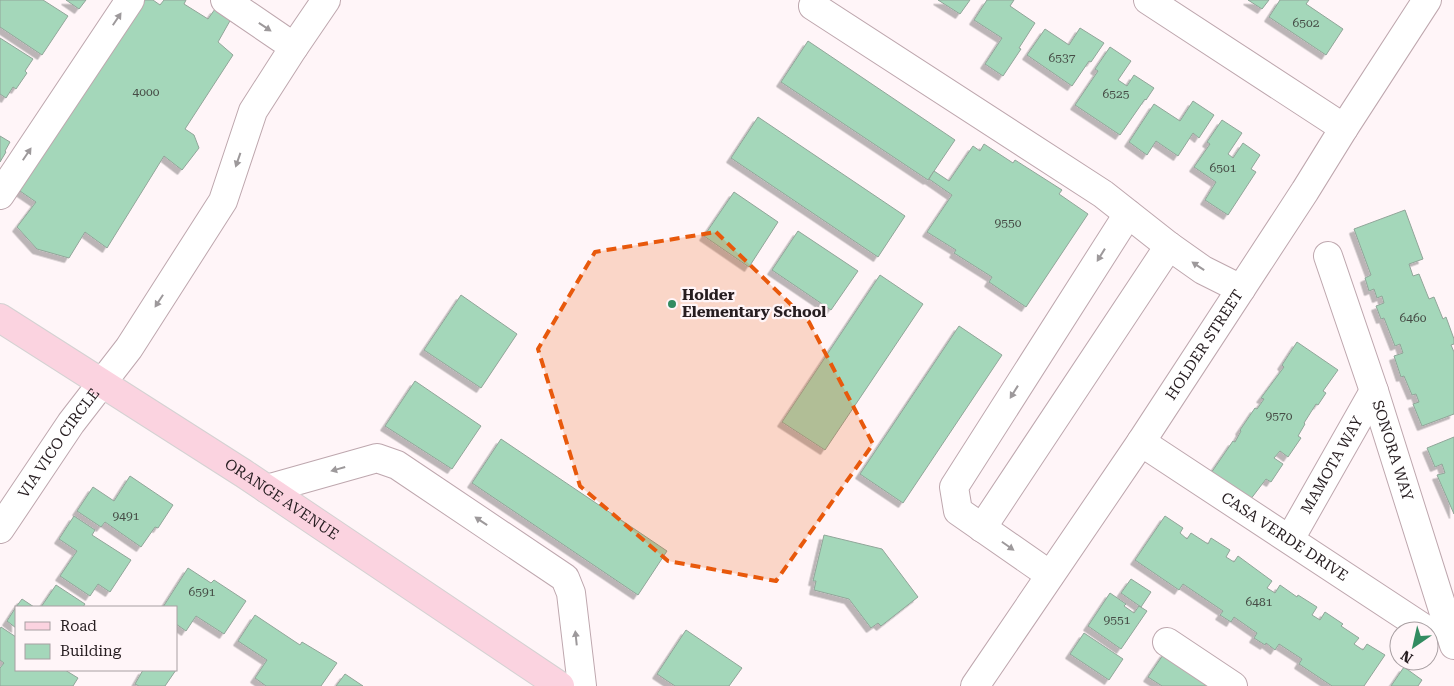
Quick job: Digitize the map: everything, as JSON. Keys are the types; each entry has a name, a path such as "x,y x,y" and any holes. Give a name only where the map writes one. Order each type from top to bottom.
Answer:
{"main road":[{"name":"ORANGE AVENUE","path":"0,318 267,489 560,686"}],"street":[{"path":"0,195 130,0"},
{"path":"225,0 294,47"},
{"name":"VIA VICO CIRCLE","path":"0,529 71,423 129,348 223,202 253,111 326,0"},
{"path":"1148,0 1344,128"},
{"name":"HOLDER STREET","path":"975,686 1141,442 1427,0"},
{"path":"813,6 1103,194 1203,270 1241,289"},
{"path":"1050,575 958,511 954,487 1128,214"},
{"path":"982,528 1169,246"},
{"name":"SONORA WAY","path":"1328,256 1374,391 1454,646"},
{"name":"MAMOTA WAY","path":"1290,539 1374,391"},
{"name":"CASA VERDE DRIVE","path":"1141,442 1414,621"},
{"path":"267,489 377,458 397,465 565,578 571,593 582,686"},
{"name":"CASA VERDE DRIVE","path":"1439,637 1454,646"},
{"path":"1167,642 1233,686"}],"highlighted area":[{"path":"716,232 809,322 873,444 776,581 668,561 580,486 538,349 595,252"}],"building":[{"path":"0,0 43,0 68,16 42,55 0,27"},
{"path":"66,0 86,0 79,9"},
{"path":"144,0 153,0 160,5 164,0 186,0 184,4 208,19 215,9 231,19 218,42 233,55 185,129 194,135 199,148 182,170 164,156 107,248 85,232 69,258 37,249 17,227 36,202 17,189"},
{"path":"938,0 970,0 960,14"},
{"path":"987,0 1014,0 1010,6 1035,23 1003,76 985,64 1002,38 974,20"},
{"path":"1248,0 1269,0 1262,9"},
{"path":"1280,0 1309,0 1306,4 1343,29 1326,55 1269,17"},
{"path":"1080,28 1104,43 1072,86 1027,55 1045,29 1069,45"},
{"path":"0,38 33,59 25,71 27,73 16,89 13,87 6,98 0,94"},
{"path":"808,41 955,140 928,180 781,82"},
{"path":"1110,47 1131,61 1118,80 1127,86 1134,75 1154,88 1120,135 1075,105 1098,71 1095,69"},
{"path":"1193,101 1214,115 1199,138 1193,133 1178,156 1156,141 1147,155 1129,142 1154,104 1180,121"},
{"path":"758,117 905,216 878,257 731,158"},
{"path":"1222,120 1242,133 1228,154 1233,158 1243,143 1260,155 1251,169 1256,172 1228,215 1205,200 1216,182 1194,167 1210,144 1207,142"},
{"path":"0,136 10,142 0,162"},
{"path":"984,144 1013,163 1015,160 1062,190 1059,194 1088,214 1026,307 989,282 992,277 954,253 956,250 927,232 952,195 929,179 934,171 949,181 973,146 980,151"},
{"path":"734,192 778,222 749,267 704,236"},
{"path":"1405,210 1423,259 1409,264 1413,276 1419,274 1429,299 1434,297 1443,319 1446,317 1454,339 1454,344 1451,345 1454,352 1454,414 1422,426 1413,404 1419,402 1416,394 1412,395 1404,376 1401,377 1394,356 1403,353 1400,344 1395,346 1384,318 1381,319 1376,306 1384,303 1382,296 1377,298 1374,289 1369,291 1365,278 1371,275 1354,229"},
{"path":"798,231 858,271 831,310 772,270"},
{"path":"880,275 923,304 825,450 782,422"},
{"path":"461,295 517,334 481,388 424,350"},
{"path":"959,326 1002,355 903,503 860,474"},
{"path":"1297,342 1338,370 1323,391 1326,393 1318,405 1316,404 1304,423 1298,436 1301,438 1288,457 1280,451 1274,458 1283,464 1271,482 1266,479 1250,500 1211,473 1233,441 1235,442 1240,430 1255,408 1257,409 1264,399 1261,398 1284,367 1282,365"},
{"path":"415,381 481,426 452,469 385,426"},
{"path":"1454,437 1454,514 1437,475 1445,473 1442,464 1435,467 1427,448"},
{"path":"501,439 667,551 638,595 472,483"},
{"path":"130,476 173,505 158,528 155,527 141,547 105,522 101,527 77,511 93,487 114,501"},
{"path":"74,516 95,530 92,535 131,560 110,592 98,584 90,596 60,576 77,551 59,539"},
{"path":"1165,516 1183,528 1180,533 1187,539 1191,533 1208,544 1211,538 1230,550 1226,557 1234,562 1238,556 1272,581 1267,588 1275,593 1280,585 1297,597 1298,595 1317,607 1312,615 1320,620 1325,612 1359,638 1354,644 1363,650 1367,644 1385,655 1364,686 1332,686 1299,664 1302,659 1279,644 1275,650 1266,643 1265,645 1254,638 1257,633 1234,617 1231,622 1220,615 1223,611 1183,584 1179,590 1135,560"},
{"path":"824,535 882,549 918,597 881,626 878,623 871,628 849,599 814,590 816,581 813,581"},
{"path":"188,568 211,583 214,580 246,601 224,634 196,616 186,631 178,625 178,606 164,606"},
{"path":"1131,579 1151,592 1141,607 1121,593"},
{"path":"56,585 85,604 84,606 42,606"},
{"path":"1110,593 1126,604 1124,606 1134,613 1139,606 1147,611 1121,649 1088,626"},
{"path":"22,599 32,606 17,606"},
{"path":"15,609 15,627 7,621"},
{"path":"255,615 300,645 302,642 337,663 321,686 266,686 255,678 267,660 238,641"},
{"path":"1,627 15,636 15,671 67,671 78,678 73,686 0,686 0,668 4,663 0,660"},
{"path":"686,630 742,668 729,686 675,686 657,674"},
{"path":"1084,633 1123,659 1109,680 1070,654"},
{"path":"1165,652 1210,686 1162,686 1148,677"},
{"path":"142,671 175,671 165,686 139,686 135,684"},
{"path":"1401,671 1410,671 1422,680 1418,686 1391,686"},
{"path":"345,674 363,686 336,686"}],"place":[{"name":"Holder Elementary School","path":"672,304"}]}
